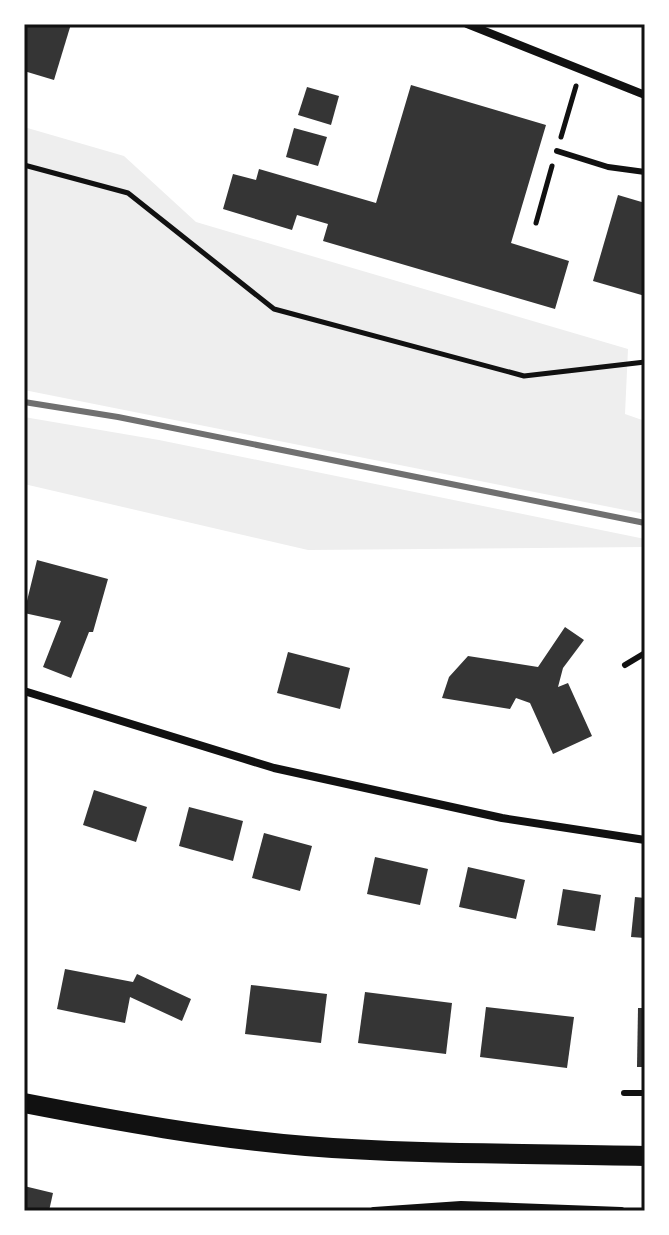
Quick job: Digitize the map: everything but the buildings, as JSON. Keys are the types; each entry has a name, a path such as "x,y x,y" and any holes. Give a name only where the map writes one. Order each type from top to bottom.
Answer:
{"main road":[{"path":"24,1103 137,1124 305,1146 387,1151 645,1156"}],"street":[{"path":"467,24 645,95"},
{"path":"24,691 274,768 502,818 645,840"},
{"path":"374,1211 461,1205 621,1211"}],"lane":[{"path":"557,151 608,167 645,172"},
{"path":"625,665 645,653"},
{"path":"624,1093 645,1093"}],"path":[{"path":"536,223 580,71"},
{"path":"24,165 128,193 274,309 524,376 645,362"}],"shaded area":[{"path":"24,127 124,156 196,222 628,349 625,414 645,421 645,514 24,390"},
{"path":"24,417 159,440 645,539 645,547 308,550 24,484"}],"railway":[{"path":"24,402 118,417 645,523"}]}
